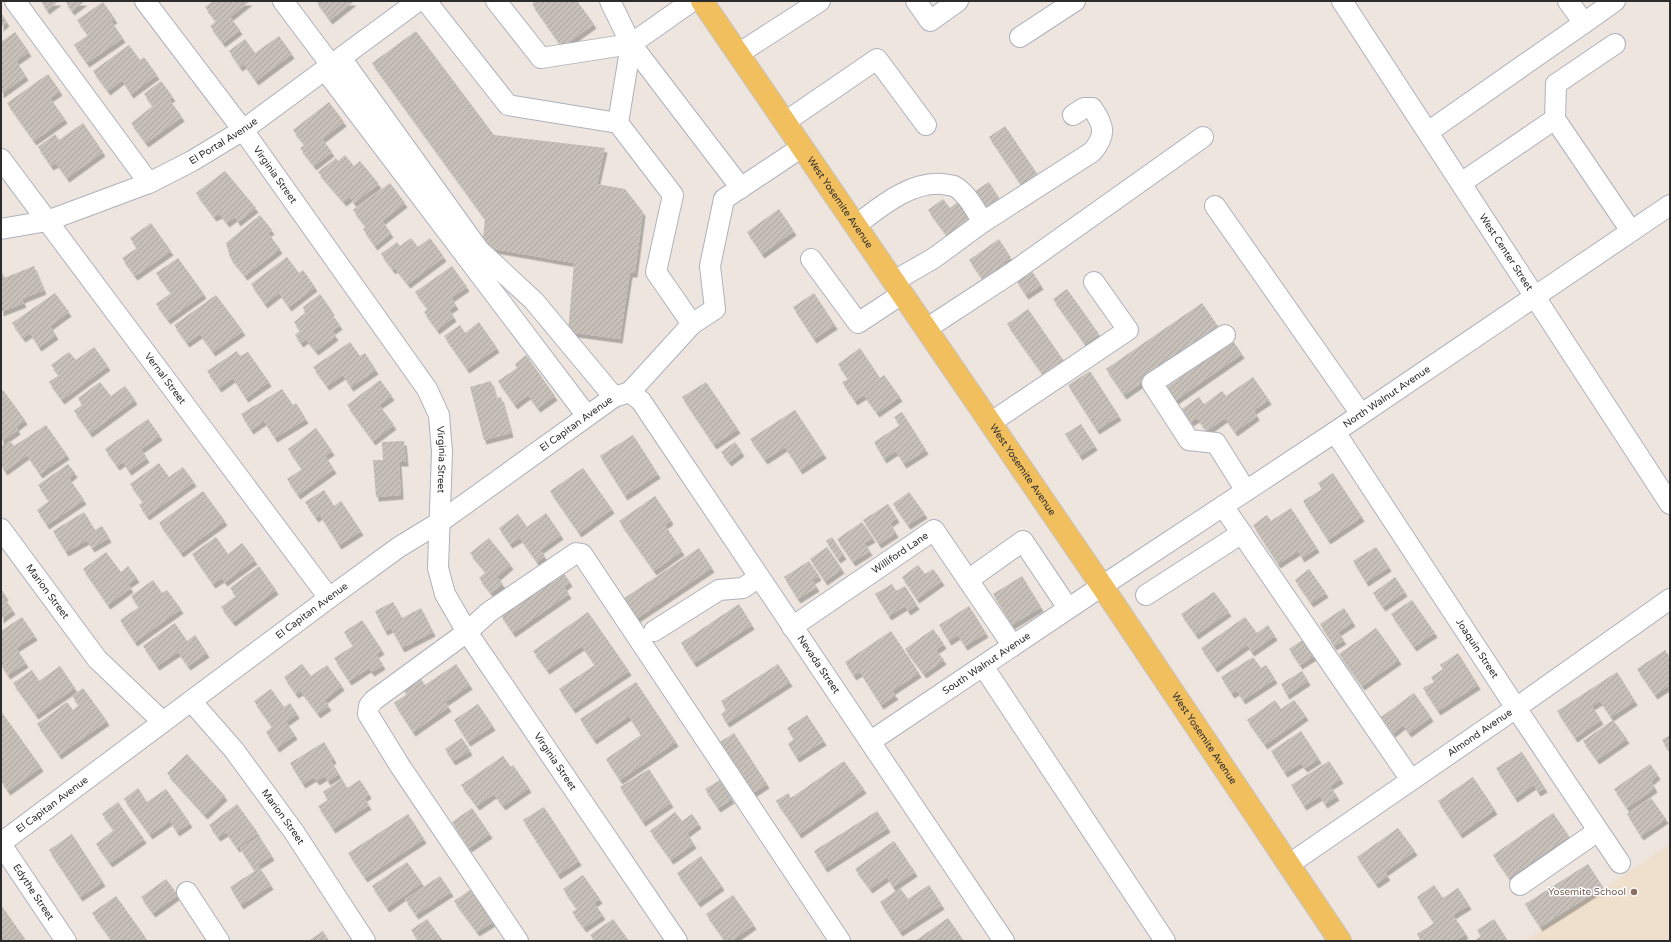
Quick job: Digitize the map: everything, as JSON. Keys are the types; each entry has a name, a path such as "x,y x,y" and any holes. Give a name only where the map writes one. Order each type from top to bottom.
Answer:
{"main road":[{"name":"West Yosemite Avenue","path":"702,1 1102,586 1340,941"}],"street":[{"path":"15,1 149,183"},
{"name":"Virginia Street","path":"145,1 243,130 427,389 438,415 442,452 438,568 445,594 467,632 677,941"},
{"path":"283,1 332,65 587,416"},
{"name":"El Portal Avenue","path":"1,229 47,220 149,183 192,161 243,130 418,1"},
{"path":"426,1 508,105 618,123 673,194 656,272 692,324"},
{"path":"496,1 541,58 631,44 692,1"},
{"path":"610,1 631,44 740,188 802,147"},
{"path":"738,54 820,1"},
{"path":"916,1 930,21 958,1"},
{"path":"1020,37 1075,1"},
{"name":"West Center Street","path":"1342,1 1670,504"},
{"path":"1568,1 1584,23"},
{"path":"1428,132 1615,1"},
{"path":"618,123 631,44"},
{"path":"1615,44 1556,84 1555,119 1631,231"},
{"path":"785,122 877,59 926,125"},
{"name":"Nevada Street","path":"332,65 479,250 534,301 622,394 640,401 758,577 871,741 1004,941"},
{"path":"811,258 858,323 898,287 983,222 1092,152 1097,147 1101,138 1103,128 1100,119 1092,108 1084,108 1073,114"},
{"path":"1461,183 1555,119"},
{"path":"926,328 1013,272 1203,137"},
{"name":"Vernal Street","path":"1,159 329,598"},
{"path":"856,226 881,206 914,189 940,184 953,186 961,191 983,222"},
{"name":"El Capitan Avenue","path":"1,844 399,547 440,522 587,416 622,394 692,324 715,308 710,266 724,199 740,188"},
{"name":"North Walnut Avenue","path":"1102,586 1335,432 1670,205"},
{"path":"1215,206 1361,414"},
{"path":"990,423 1128,330 1094,282"},
{"path":"1225,335 1152,383 1189,440 1216,444 1246,491"},
{"name":"Joaquin Street","path":"1335,432 1620,864"},
{"path":"1223,506 1411,780"},
{"name":"Marion Street","path":"1,529 97,659 163,722"},
{"name":"Williford Lane","path":"792,627 934,530 1013,646"},
{"path":"1146,595 1242,533"},
{"path":"968,580 1023,541 1068,608"},
{"path":"518,941 400,766 368,714 369,706 374,700 467,632 489,612 576,554 582,554 840,941"},
{"path":"654,631 719,590 743,588 758,577"},
{"name":"South Walnut Avenue","path":"871,741 1102,586"},
{"name":"Almond Avenue","path":"1288,864 1516,708 1670,599"},
{"path":"983,666 1165,941"},
{"name":"Marion Street","path":"191,701 234,750 284,819 365,941"},
{"path":"1520,885 1598,831"},
{"name":"Edythe Street","path":"1,844 66,941"},
{"path":"187,892 219,941"}],"shaded area":[{"name":"Yosemite School","path":"1670,844 1670,941 1525,941"}],"building":[{"path":"41,1 59,1 47,10"},
{"path":"65,1 85,1 72,11"},
{"path":"213,1 250,1 230,17 240,30 223,43 210,26 216,21 205,7"},
{"path":"316,1 354,1 330,20"},
{"path":"536,1 577,1 594,24 562,47 532,4"},
{"path":"103,2 115,19 111,21 123,38 87,63 74,45 88,35 77,20"},
{"path":"1,13 7,22 1,27"},
{"path":"416,31 494,135 605,148 597,184 625,189 643,212 635,273 630,273 620,339 568,332 574,263 482,247 485,219 372,63"},
{"path":"15,32 29,52 16,61 26,76 1,94 1,42"},
{"path":"279,36 292,54 256,81 244,64 240,67 229,51 245,39 255,53"},
{"path":"129,45 140,60 144,57 157,75 131,94 122,80 108,91 93,71"},
{"path":"48,74 60,91 50,98 65,119 34,141 7,103"},
{"path":"161,81 173,97 169,99 182,117 146,143 131,123 153,106 144,94"},
{"path":"329,102 344,122 322,139 332,152 314,166 300,148 305,145 293,130"},
{"path":"83,123 103,152 67,178 56,163 51,166 38,147 55,134 59,140"},
{"path":"1005,126 1042,181 1026,192 989,137"},
{"path":"345,155 354,166 360,161 379,184 354,203 350,197 344,202 318,172 336,158 338,161"},
{"path":"225,171 256,208 238,222 235,217 227,223 220,214 214,217 196,193"},
{"path":"989,182 999,198 982,209 972,193"},
{"path":"390,183 405,203 382,221 391,233 375,246 363,229 366,227 353,210"},
{"path":"964,197 977,215 948,237 928,210 943,199 950,208"},
{"path":"779,209 794,231 762,254 747,232"},
{"path":"260,215 272,230 268,233 280,249 245,276 230,257 226,243"},
{"path":"151,223 171,251 135,276 122,258 137,248 130,238"},
{"path":"411,238 418,247 430,238 444,257 408,284 395,268 393,270 381,254 397,242 400,246"},
{"path":"999,239 1011,258 1003,263 1008,270 987,285 969,260"},
{"path":"287,257 299,273 303,270 315,287 289,307 279,293 265,304 251,284"},
{"path":"178,258 204,294 168,320 156,304 171,293 156,273"},
{"path":"34,266 44,290 22,299 24,303 1,312 1,270 4,278"},
{"path":"452,266 467,287 451,298 456,305 449,310 454,317 437,330 424,312 428,309 415,292"},
{"path":"1031,270 1041,285 1026,295 1016,280"},
{"path":"1067,289 1099,334 1085,344 1053,299"},
{"path":"55,293 69,312 50,326 56,335 39,347 30,333 23,338 12,323"},
{"path":"814,293 835,325 814,339 793,307"},
{"path":"320,294 332,311 330,312 340,325 332,331 336,336 316,351 306,339 301,343 295,335 300,331 294,322 305,313 303,307"},
{"path":"216,295 243,331 213,352 200,334 187,343 174,325"},
{"path":"1202,303 1220,329 1124,395 1106,369"},
{"path":"1028,309 1066,364 1046,379 1007,324"},
{"path":"479,322 497,348 467,369 444,336 460,325 465,333"},
{"path":"1233,341 1242,354 1176,400 1167,387"},
{"path":"350,342 360,356 365,353 376,370 351,387 343,375 327,386 313,367"},
{"path":"94,347 108,366 62,400 49,382 59,375 51,365 69,352 76,360"},
{"path":"860,348 880,378 884,375 900,397 877,413 864,395 855,401 842,382 848,379 838,364"},
{"path":"237,351 240,356 248,352 269,382 246,398 233,378 219,388 207,371"},
{"path":"526,355 555,396 538,408 528,395 515,405 498,381 517,368 515,364"},
{"path":"1090,371 1119,416 1097,430 1068,385"},
{"path":"1253,377 1269,400 1254,410 1257,416 1235,432 1225,418 1207,431 1197,418 1191,422 1182,409 1199,397 1204,404 1222,391 1226,396"},
{"path":"380,380 392,396 379,405 394,425 373,441 347,405"},
{"path":"491,381 496,398 501,397 511,433 484,440 470,387"},
{"path":"100,382 111,396 125,386 135,400 90,433 74,411 82,405 78,398"},
{"path":"706,382 738,429 714,445 682,397"},
{"path":"282,389 293,405 296,403 306,419 275,438 264,421 251,430 241,414"},
{"path":"3,390 25,420 16,427 18,430 1,442 1,391"},
{"path":"795,410 824,454 800,470 785,447 765,460 750,439"},
{"path":"902,412 926,450 904,464 896,451 884,459 874,442 900,425 894,417"},
{"path":"148,419 160,436 141,449 147,458 129,471 123,462 117,466 105,449"},
{"path":"1081,424 1095,446 1080,456 1065,434"},
{"path":"46,425 67,455 40,474 27,455 5,471 1,465 1,447 10,441 14,446"},
{"path":"316,428 332,451 325,456 334,469 298,495 287,479 302,469 288,449"},
{"path":"633,435 658,474 625,496 600,456"},
{"path":"404,441 406,462 399,462 401,495 376,497 373,460 383,460 382,442"},
{"path":"735,442 742,452 729,462 721,452"},
{"path":"159,463 169,477 183,467 194,482 147,516 139,505 143,502 130,484"},
{"path":"68,464 75,473 69,478 84,500 47,525 37,510 49,501 38,485"},
{"path":"583,468 612,509 579,533 550,491"},
{"path":"1333,473 1362,517 1328,540 1303,501 1322,489 1318,483"},
{"path":"324,490 334,506 341,501 361,531 339,545 320,515 316,518 305,502"},
{"path":"203,491 225,521 181,553 159,523"},
{"path":"909,492 925,514 908,525 893,504"},
{"path":"655,496 671,520 665,525 682,551 654,571 619,521"},
{"path":"888,504 897,518 890,523 896,533 879,544 863,520"},
{"path":"1291,508 1317,548 1302,558 1298,551 1278,564 1253,525 1267,515 1271,521"},
{"path":"84,512 95,530 102,526 109,538 92,548 87,540 66,552 53,531"},
{"path":"546,513 561,535 540,550 545,556 537,562 520,538 510,544 499,528 518,514 527,527"},
{"path":"862,522 873,538 864,543 870,551 853,562 837,539"},
{"path":"216,537 228,554 242,543 255,560 225,582 222,578 213,584 192,554"},
{"path":"832,537 844,555 838,559 826,541"},
{"path":"489,538 511,565 497,577 503,584 491,593 479,578 486,572 470,553"},
{"path":"827,547 842,569 825,581 810,559"},
{"path":"1376,547 1389,567 1366,582 1353,561"},
{"path":"699,548 712,568 636,619 623,599"},
{"path":"106,552 121,572 128,566 137,578 128,584 131,588 108,605 83,569"},
{"path":"809,561 819,576 812,580 817,587 798,599 784,577"},
{"path":"918,565 925,574 933,569 942,581 917,599 902,577"},
{"path":"259,566 276,590 233,622 221,607 236,596 230,588"},
{"path":"1309,569 1326,593 1311,603 1295,580"},
{"path":"562,571 570,582 564,587 569,594 513,633 500,614"},
{"path":"1022,576 1041,607 1012,625 993,594"},
{"path":"1395,577 1405,592 1383,607 1373,593"},
{"path":"153,580 162,593 167,590 181,609 135,642 120,620 139,607 131,596"},
{"path":"892,584 896,591 905,586 917,605 908,611 905,606 889,616 875,594"},
{"path":"1,589 6,596 4,598 13,610 1,619"},
{"path":"1214,592 1229,612 1196,635 1181,614"},
{"path":"1412,600 1435,633 1414,647 1391,614"},
{"path":"393,602 402,618 421,608 433,632 402,648 391,628 385,631 375,611"},
{"path":"739,604 752,625 694,663 681,643"},
{"path":"969,606 986,633 965,646 958,635 949,641 939,625"},
{"path":"1344,608 1353,622 1338,632 1344,640 1334,646 1320,624"},
{"path":"588,612 629,671 573,709 559,689 595,665 582,646 547,670 533,651"},
{"path":"22,617 35,636 16,648 26,663 8,675 1,665 1,631"},
{"path":"1245,617 1257,633 1268,625 1275,636 1252,652 1247,645 1215,668 1201,648"},
{"path":"362,620 382,650 376,654 383,665 372,672 369,668 349,681 334,658 353,646 344,632"},
{"path":"175,623 187,641 195,635 207,653 188,666 178,652 157,666 143,646"},
{"path":"1376,628 1399,660 1362,686 1339,654"},
{"path":"933,629 944,644 936,650 944,660 924,674 905,649"},
{"path":"891,631 919,673 892,691 896,695 881,705 860,672 854,676 845,662"},
{"path":"1304,639 1314,656 1300,665 1289,649"},
{"path":"1665,650 1670,657 1670,685 1655,695 1637,669"},
{"path":"1458,653 1478,685 1438,711 1423,688 1434,682 1431,677 1443,669 1440,665"},
{"path":"1253,657 1261,668 1266,665 1275,679 1243,700 1237,691 1232,694 1221,677"},
{"path":"302,664 311,676 327,665 342,686 324,700 329,706 318,714 301,691 296,694 284,677"},
{"path":"456,664 470,685 445,702 449,707 413,732 394,703 407,694 400,684 417,673 425,685"},
{"path":"778,664 790,682 727,723 721,714 726,710 721,701"},
{"path":"60,666 75,688 36,715 13,683 32,670 39,681"},
{"path":"1302,671 1308,681 1287,695 1281,684"},
{"path":"1617,672 1635,701 1611,717 1600,701 1592,706 1601,720 1575,738 1557,711"},
{"path":"636,682 676,742 620,780 606,759 641,735 629,716 594,740 580,719"},
{"path":"83,688 107,721 59,755 37,724 67,702 73,710 79,705 72,696"},
{"path":"271,689 284,707 290,703 297,714 286,722 295,735 277,748 266,732 272,727 254,701"},
{"path":"1414,693 1431,717 1409,733 1403,725 1393,733 1381,717"},
{"path":"1275,700 1281,709 1294,700 1306,716 1265,745 1247,720"},
{"path":"478,704 493,726 468,742 454,720"},
{"path":"1,711 41,767 8,791 1,781"},
{"path":"807,715 824,741 797,758 788,744 794,739 787,728"},
{"path":"1613,720 1627,739 1597,760 1583,741"},
{"path":"1301,731 1319,759 1305,768 1301,763 1285,773 1271,751"},
{"path":"734,733 767,784 753,793 720,742"},
{"path":"1670,735 1670,753 1662,740"},
{"path":"462,738 470,751 453,761 445,749"},
{"path":"324,742 334,759 331,761 339,774 328,781 325,776 317,781 314,777 303,784 290,763"},
{"path":"1522,752 1545,788 1538,792 1534,785 1515,798 1496,768"},
{"path":"187,754 225,796 205,815 167,773"},
{"path":"503,756 511,767 513,765 529,788 503,806 494,794 477,806 461,785"},
{"path":"844,761 864,789 799,834 776,801 788,793 791,798"},
{"path":"1329,761 1341,779 1330,786 1337,796 1325,804 1320,796 1304,806 1291,785"},
{"path":"1650,764 1658,775 1651,781 1655,788 1627,808 1614,789"},
{"path":"649,769 671,803 643,822 620,787"},
{"path":"1473,777 1495,810 1460,834 1438,801"},
{"path":"342,779 347,788 360,780 369,794 364,798 369,805 333,829 318,806 328,800 323,792"},
{"path":"720,780 732,799 718,808 705,789"},
{"path":"138,788 147,802 166,789 190,823 177,832 170,821 150,835 124,799"},
{"path":"1651,798 1666,819 1641,836 1627,814"},
{"path":"118,802 144,839 110,863 96,844 114,830 102,814"},
{"path":"237,804 258,833 237,848 226,832 218,837 209,825"},
{"path":"544,807 579,861 558,875 523,820"},
{"path":"472,808 490,834 469,848 452,822"},
{"path":"877,811 888,828 825,868 814,851"},
{"path":"675,812 682,821 692,814 699,824 687,833 694,844 671,860 650,831"},
{"path":"1553,813 1569,836 1509,878 1493,855"},
{"path":"408,814 424,839 365,878 348,853"},
{"path":"1398,828 1415,851 1385,872 1388,876 1376,884 1357,857"},
{"path":"72,834 103,882 80,897 49,850"},
{"path":"259,836 272,856 258,865 271,885 241,905 230,887 255,871 240,848"},
{"path":"894,841 915,872 893,887 887,877 870,889 855,869"},
{"path":"701,856 722,886 698,903 677,873"},
{"path":"407,862 422,883 387,908 372,886"},
{"path":"1588,864 1603,887 1540,927 1525,904"},
{"path":"583,875 600,899 594,903 603,915 584,928 572,912 577,909 563,889"},
{"path":"440,876 451,892 416,915 405,899"},
{"path":"166,879 178,895 153,913 141,897"},
{"path":"929,885 942,905 900,932 880,902 900,888 908,899"},
{"path":"1434,885 1443,898 1458,888 1469,905 1453,915 1466,934 1455,941 1421,941 1417,934 1434,923 1417,897"},
{"path":"470,890 493,922 477,932 454,901"},
{"path":"733,895 754,925 731,941 725,941 706,914"},
{"path":"116,896 146,938 143,941 112,941 92,913"},
{"path":"1,905 25,939 22,941 1,941"},
{"path":"948,918 962,938 957,941 915,941"},
{"path":"427,919 443,941 419,941 411,930"},
{"path":"613,919 629,941 595,941 590,935"},
{"path":"1494,919 1508,941 1474,941 1481,936 1477,930"},
{"path":"323,931 329,941 308,941"}],"place":[{"name":"Yosemite School","path":"1634,892"}]}
